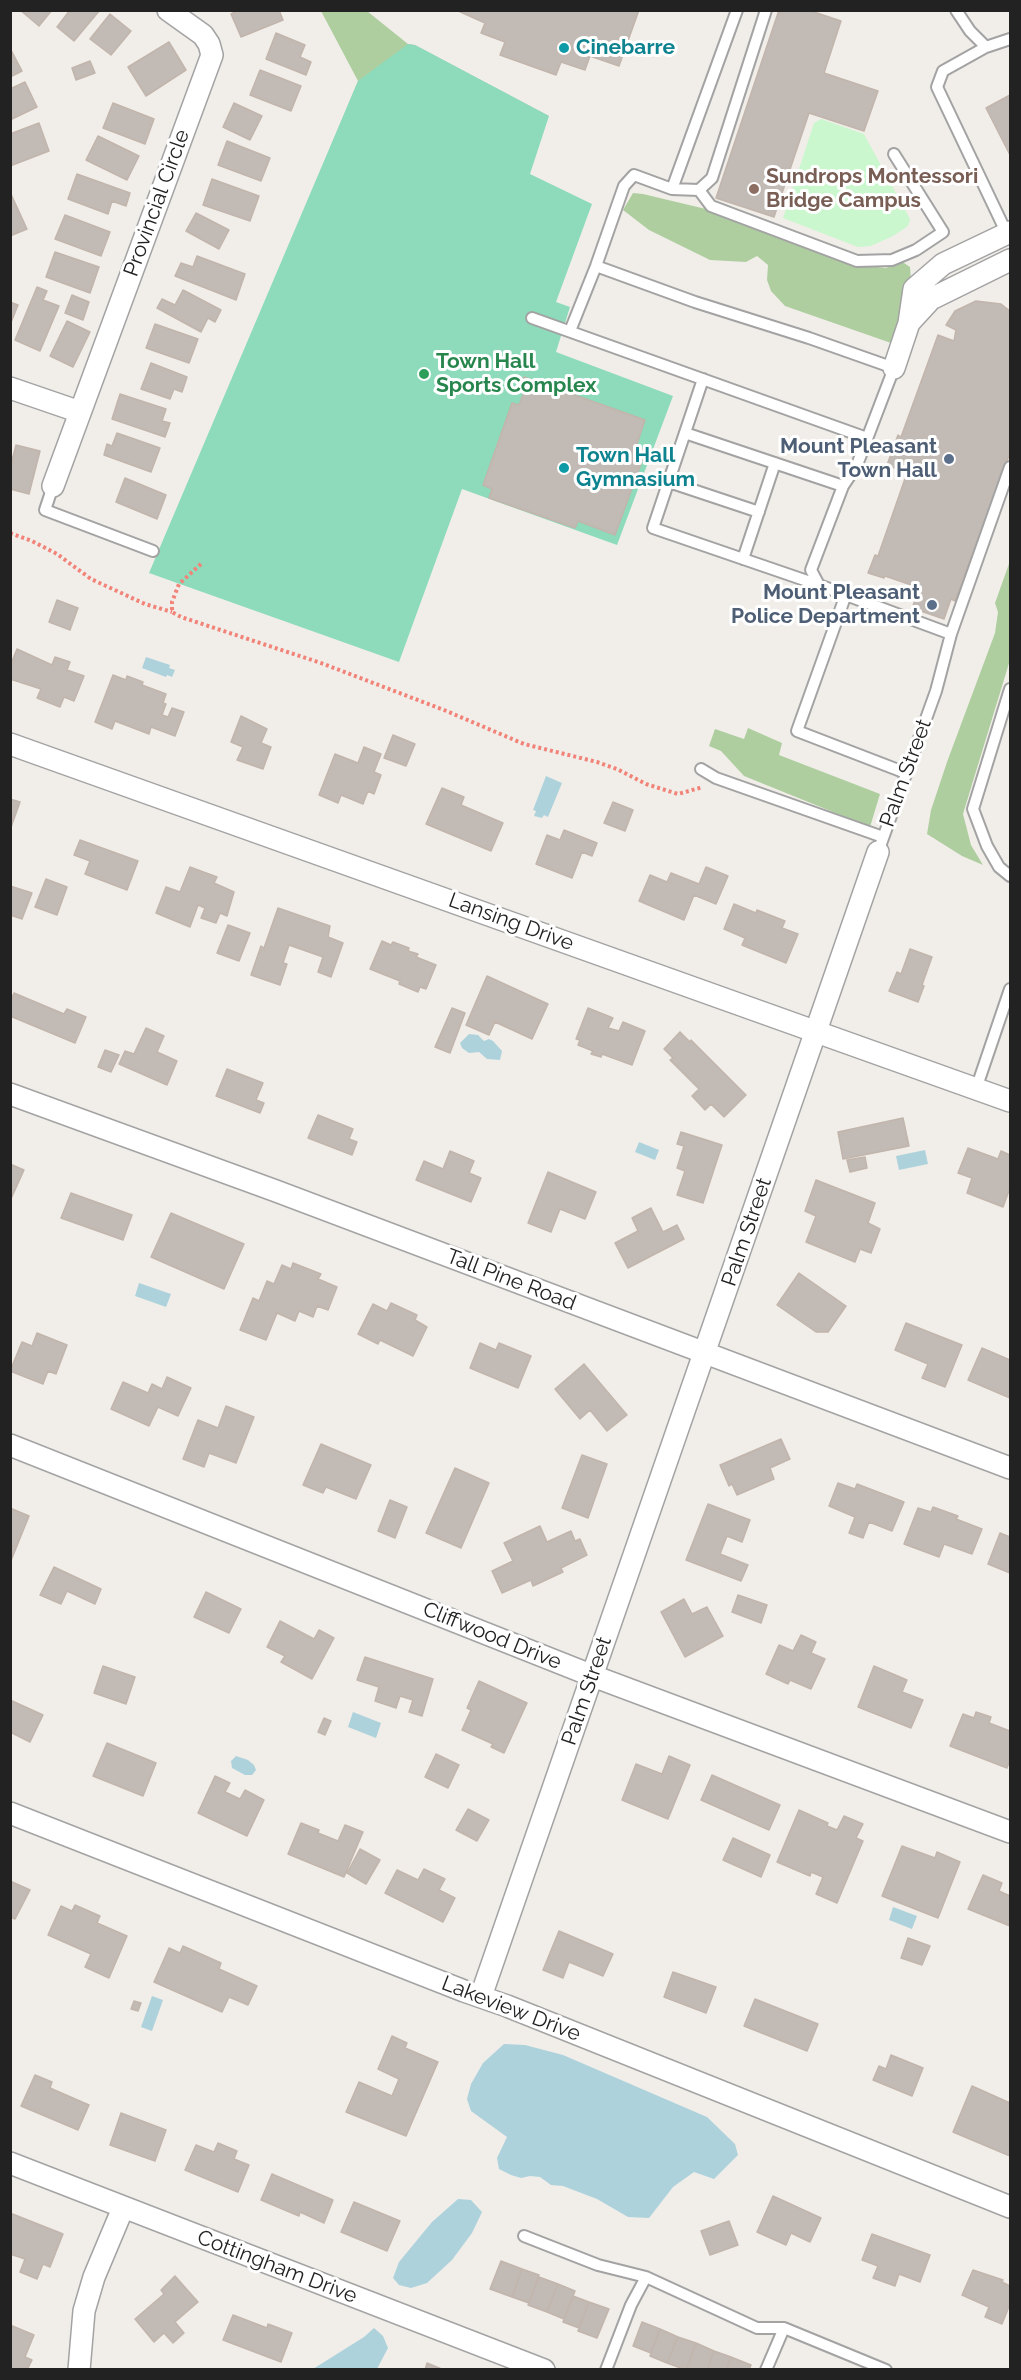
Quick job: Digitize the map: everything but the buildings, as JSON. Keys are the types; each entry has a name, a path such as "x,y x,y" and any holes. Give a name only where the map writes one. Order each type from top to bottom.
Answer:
{"street":[{"name":"Provincial Circle","path":"53,486 212,55 203,35 168,10"},
{"path":"894,368 909,322 914,289 943,264 1009,236"},
{"path":"909,322 931,298 1011,260"},
{"path":"10,388 80,412"},
{"name":"Lansing Drive","path":"10,744 1011,1101"},
{"name":"Palm Street","path":"481,1996 881,844"},
{"name":"Tall Pine Road","path":"10,1094 276,1191 1011,1468"},
{"name":"Cliffwood Drive","path":"10,1445 592,1676 1011,1832"},
{"name":"Lakeview Drive","path":"10,1813 481,1996 1011,2207"},
{"name":"Cottingham Drive","path":"10,2163 538,2368"},
{"path":"79,2370 84,2311 94,2277 123,2208"}],"lane":[{"path":"672,189 737,10"},
{"path":"570,331 597,266 624,186 634,175 672,189 699,190 712,178 766,10"},
{"path":"956,10 970,32 986,47"},
{"path":"1009,236 938,87 943,71 986,47 1011,39"},
{"path":"699,190 711,206 857,261 892,260 916,250 943,232 894,154"},
{"path":"597,266 695,302 894,368 857,465 843,486 811,570 819,585"},
{"path":"532,318 867,438"},
{"path":"703,379 654,528 951,634"},
{"path":"685,433 843,486"},
{"path":"743,559 775,463"},
{"name":"Palm Street","path":"881,844 936,691 951,634 1011,467"},
{"path":"669,482 759,512"},
{"path":"53,486 45,510 153,551"},
{"path":"845,597 797,731 906,772"},
{"path":"1011,688 973,809 987,846 999,867 1011,876"},
{"path":"701,769 716,778 881,844"},
{"path":"976,1089 1011,989"},
{"path":"524,2236 598,2265 646,2277 757,2328 784,2328 886,2370"},
{"path":"606,2370 631,2305 646,2277"},
{"path":"766,2370 784,2328"}],"path":[{"path":"10,533 57,554 91,579 145,604 172,612 210,628 321,663 444,710 524,744 597,762 617,769 646,784 678,794 703,787 716,778"},
{"path":"172,612 172,602 179,584 201,564"}],"green space":[{"path":"321,11 367,11 408,44 415,45 549,116 330,148 358,81"},
{"name":"Town Hall Sports Complex","path":"408,44 415,45 549,116 530,174 592,204 556,302 570,307 556,352 673,396 617,545 462,489 399,662 149,573 358,81"},
{"path":"821,119 864,134 910,219 908,226 871,246 858,247 783,218 814,123"},
{"path":"633,193 710,210 849,264 886,268 901,261 910,267 911,280 891,343 785,306 771,291 767,280 768,265 757,256 746,262 710,260 649,230 623,210"},
{"path":"1010,561 1010,660 963,814 971,845 983,865 962,856 927,834 931,810 947,762 995,633 998,612 995,603"},
{"path":"748,728 782,743 779,755 880,794 870,827 744,776 721,751 709,746 715,729 744,739"}],"water":[{"path":"146,657 170,665 169,668 175,670 172,677 142,668"},
{"path":"546,776 562,783 548,817 544,815 542,818 534,816 536,811 533,810"},
{"path":"469,1034 478,1035 484,1041 489,1039 493,1041 502,1051 500,1060 487,1059 479,1052 469,1053 462,1048 460,1043"},
{"path":"639,1142 659,1150 655,1160 635,1152"},
{"path":"925,1150 928,1164 899,1170 896,1156"},
{"path":"139,1283 171,1294 166,1307 135,1296"},
{"path":"353,1712 381,1723 376,1738 348,1727"},
{"path":"236,1756 254,1765 256,1770 252,1775 245,1775 232,1768 231,1761"},
{"path":"893,1907 917,1916 912,1929 889,1920"},
{"path":"152,1996 163,2000 152,2031 141,2027"},
{"path":"504,2044 525,2045 563,2055 707,2117 735,2144 738,2155 714,2179 694,2172 673,2187 649,2218 628,2217 597,2199 563,2186 551,2185 540,2177 521,2178 511,2175 499,2169 497,2158 507,2137 471,2111 467,2099 471,2084 483,2063"},
{"path":"458,2199 471,2200 482,2212 472,2233 452,2260 427,2283 411,2288 399,2285 393,2278 399,2262 432,2222"},
{"path":"374,2328 383,2336 388,2348 377,2369 313,2369 364,2337"}],"place":[{"name":"Cinebarre","path":"564,48"},
{"name":"Sundrops Montessori Bridge Campus","path":"754,189"},
{"name":"Town Hall Sports Complex","path":"424,374"},
{"name":"Mount Pleasant Town Hall","path":"949,459"},
{"name":"Town Hall Gymnasium","path":"564,468"},
{"name":"Mount Pleasant Police Department","path":"932,605"}]}
